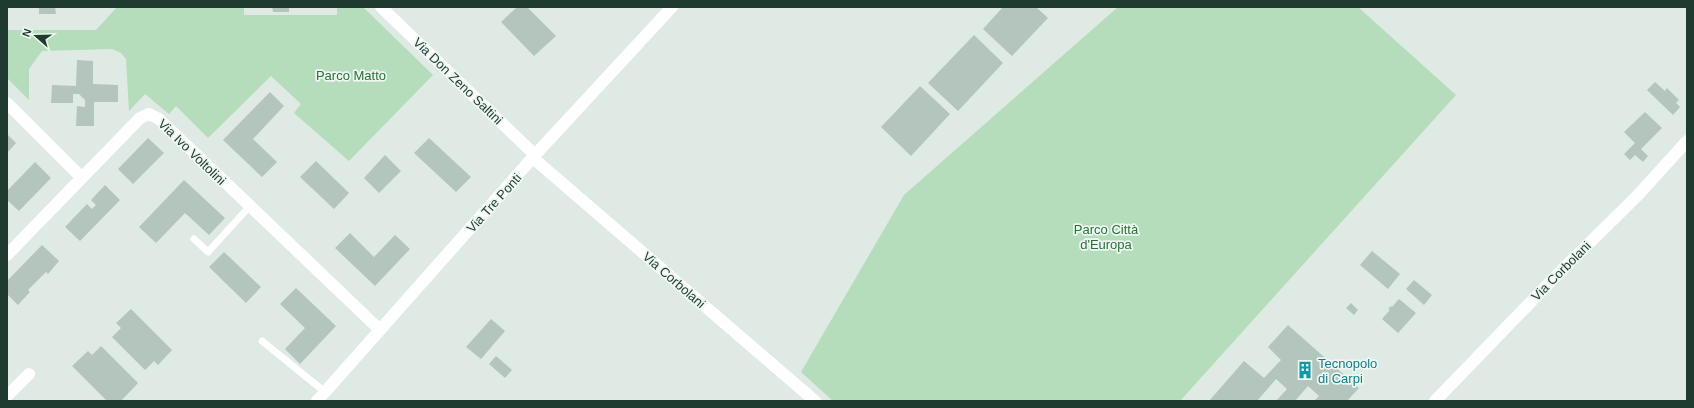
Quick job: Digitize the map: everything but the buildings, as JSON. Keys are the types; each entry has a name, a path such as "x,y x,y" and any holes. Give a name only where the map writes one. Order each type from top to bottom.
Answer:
{"street":[{"name":"Via Don Zeno Saltini","path":"381,7 534,157"},
{"name":"Via Tre Ponti","path":"321,396 534,157 672,7"},
{"path":"7,102 81,177"},
{"name":"Via Ivo Voltolini","path":"7,255 81,177 140,118 149,114 158,119 380,330"},
{"name":"Via Corbolani","path":"1435,401 1556,276 1638,195 1687,141"},
{"name":"Via Corbolani","path":"534,157 815,401"},
{"path":"7,396 29,374"}],"lane":[{"path":"194,239 208,252 250,206"},
{"path":"262,341 321,396"}],"green space":[{"name":"Parco Matto","path":"117,7 244,7 244,15 337,15 337,7 363,7 433,75 349,161 294,113 301,104 271,76 208,138 176,106 169,114 145,94 129,111 126,59 121,53 112,49 42,51 29,69 29,100 7,78 7,30 96,30"},
{"name":"Parco Città d'Europa","path":"1118,7 1358,7 1456,95 1180,401 833,401 801,372 904,195"}],"place":[{"name":"Tecnopolo di Carpi","path":"1305,370"}]}
